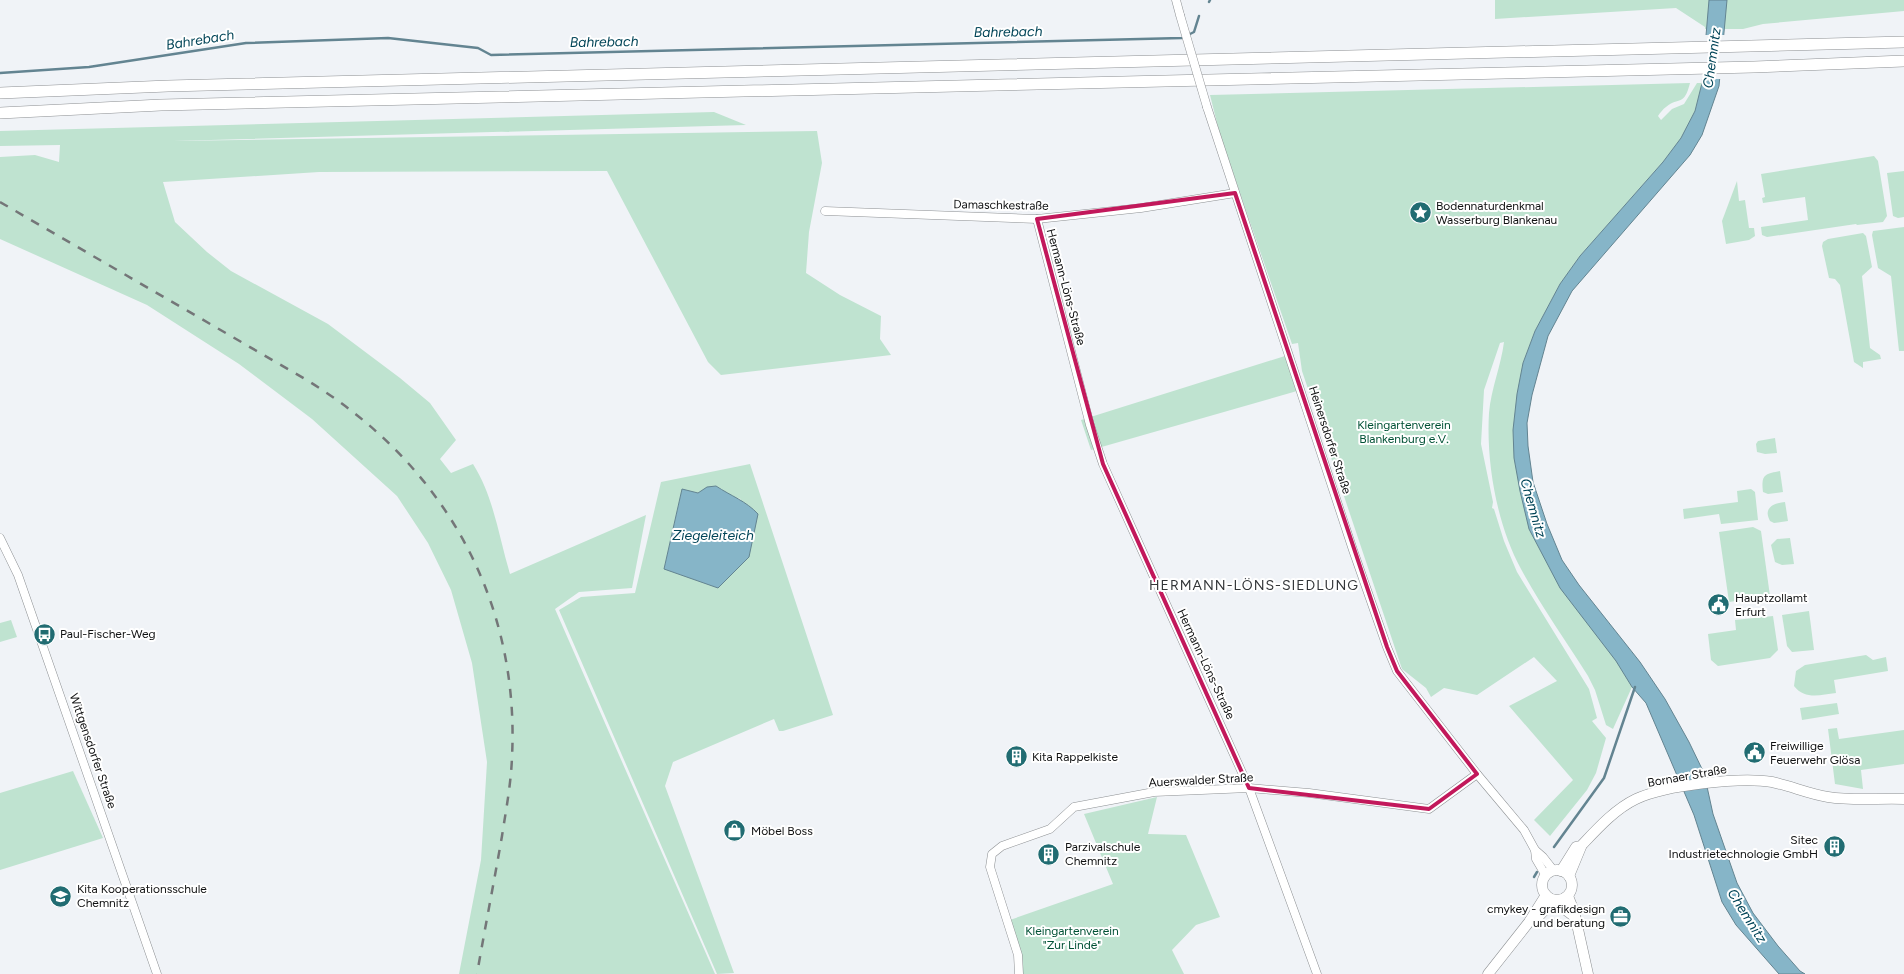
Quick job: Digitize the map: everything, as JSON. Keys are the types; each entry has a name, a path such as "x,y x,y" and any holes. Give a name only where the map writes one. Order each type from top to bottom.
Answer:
{"highway":[{"path":"0,93 168,86 1904,42"},
{"path":"0,113 160,105 1754,67 1904,61"}],"main road":[{"name":"Bornaer Straße","path":"1557,874 1581,851 1581,846 1625,806 1636,799 1669,790 1718,782 1746,780 1773,782 1827,797 1846,799 1904,799"},
{"path":"1488,974 1510,943 1529,922 1557,898 1572,885 1557,874 1543,888 1557,898 1566,911 1575,917 1588,974"}],"street":[{"name":"Heinersdorfer Straße","path":"1176,0 1207,107 1235,193 1387,647 1397,671 1477,774 1524,830 1535,850 1557,874"},
{"name":"Damaschkestraße","path":"824,211 1037,218 1141,208 1235,193"},
{"name":"Hermann-Löns-Straße","path":"1037,218 1090,425 1103,464 1249,788 1317,974"},
{"name":"Wittgensdorfer Straße","path":"1,543 18,575 157,974"},
{"name":"Auerswalder Straße","path":"1019,974 1018,955 990,867 992,854 1002,846 1050,828 1074,807 1154,792 1249,788 1309,793 1429,809 1477,774"}],"highlighted area":[{"path":"1235,193 1387,647 1397,671 1477,774 1429,809 1249,788 1103,464 1037,219"}],"green space":[{"path":"1495,0 1904,0 1904,11 1763,24 1743,29 1705,29 1705,27 1676,8 1495,19"},
{"name":"Kleingartenverein Blankenburg e.V.","path":"1690,83 1686,95 1681,100 1664,109 1658,116 1661,120 1672,109 1684,104 1697,83 1702,83 1695,111 1681,138 1663,162 1580,256 1560,284 1535,331 1523,363 1520,491 1632,687 1613,729 1606,725 1595,690 1588,676 1529,583 1505,533 1491,473 1489,452 1489,413 1504,342 1500,343 1484,390 1481,444 1493,502 1492,508 1517,572 1589,689 1597,718 1592,721 1606,738 1596,773 1587,790 1550,836 1534,820 1573,780 1509,706 1557,681 1534,657 1477,695 1444,688 1431,697 1426,688 1402,669 1302,371 1298,343 1292,344 1220,135 1210,95"},
{"path":"714,112 746,125 174,141 817,131 822,163 809,232 806,273 840,295 881,316 880,339 891,355 721,375 708,362 607,171 319,172 163,182 175,222 207,252 231,271 328,324 430,403 456,440 440,459 451,473 473,464 491,504 510,574 646,515 632,588 579,592 555,609 715,974 459,974 481,860 487,762 472,663 451,590 428,543 397,496 312,419 239,364 147,305 0,239 0,157 35,155 59,162 60,145 0,146 0,131"},
{"path":"1874,156 1878,161 1887,216 1883,222 1767,237 1762,235 1761,227 1808,220 1805,197 1763,203 1762,198 1765,197 1761,174"},
{"path":"1904,171 1904,217 1898,218 1893,216 1887,173"},
{"path":"1737,181 1739,201 1745,200 1749,228 1754,228 1755,236 1749,240 1726,244 1722,221"},
{"path":"1904,227 1904,351 1899,351 1891,276 1878,268 1872,235 1873,231"},
{"path":"1863,233 1866,236 1872,267 1862,276 1870,348 1880,355 1881,359 1863,362 1863,368 1854,362 1840,285 1835,279 1829,278 1822,246 1823,242 1828,239"},
{"path":"1285,356 1297,391 1091,450 1081,420"},
{"path":"1775,438 1777,453 1765,454 1757,452 1756,444 1758,441"},
{"path":"750,464 833,715 783,731 779,731 774,719 673,762 665,786 734,973 717,974 559,610 581,597 635,593 661,482","holes":["716,486 732,497 741,499 664,569 682,490 698,493"]},
{"path":"1780,471 1783,492 1768,494 1763,492 1763,479 1765,476"},
{"path":"1751,489 1755,492 1758,520 1721,524 1719,514 1684,519 1683,509 1738,502 1737,491"},
{"path":"1785,502 1788,521 1774,523 1770,521 1768,513 1770,507"},
{"path":"1753,527 1761,531 1770,596 1729,602 1719,532"},
{"path":"1790,538 1794,564 1782,565 1775,562 1771,545 1777,539"},
{"path":"1809,611 1814,650 1792,652 1787,646 1782,615"},
{"path":"1773,616 1778,650 1770,658 1718,666 1711,660 1708,634 1736,630 1735,620"},
{"path":"11,620 17,637 0,642 0,623"},
{"path":"1866,655 1873,660 1886,657 1888,671 1834,680 1836,693 1813,696 1803,693 1794,686 1796,671 1805,665"},
{"path":"1837,703 1839,714 1802,720 1800,708"},
{"path":"1837,728 1839,739 1904,730 1904,764 1861,770 1863,789 1835,784 1828,729"},
{"path":"73,771 103,838 0,870 0,793"},
{"name":"Kleingartenverein \"Zur Linde\"","path":"1157,797 1148,834 1186,835 1220,917 1196,925 1172,950 1184,974 1023,974 1007,921 1113,884 1084,814"}],"water":[{"name":"Chemnitz","path":"1709,0 1727,0 1719,86 1702,135 1690,155 1572,291 1548,336 1532,395 1527,423 1528,446 1533,482 1547,524 1562,560 1579,585 1640,662 1665,699 1704,773 1713,814 1737,883 1753,913 1778,946 1800,971 1805,974 1779,974 1736,925 1722,902 1694,815 1646,703 1632,687 1616,661 1560,588 1529,529 1514,458 1513,430 1517,394 1523,363 1535,331 1560,284 1580,256 1663,162 1681,138 1695,111 1702,83"},
{"name":"Ziegeleiteich","path":"716,486 743,502 758,514 749,557 718,588 664,569 682,489 698,493 707,487"}],"pier":[{"path":"1704,35 1727,35 1722,79 1700,79"}],"waterway":[{"name":"Bahrebach","path":"0,73 89,67 246,43 388,38 478,48 491,55 1182,38 1194,32 1199,16"},
{"path":"1554,847 1604,778 1635,687"},
{"path":"1534,877 1537,872"}],"railway":[{"path":"0,202 305,379 353,412 396,450 432,492 462,539 486,589 502,642 511,698 512,757 509,787 477,974"}],"place":[{"name":"Bodennaturdenkmal Wasserburg Blankenau","path":"1420,213"},
{"name":"Hauptzollamt Erfurt","path":"1719,605"},
{"name":"Paul-Fischer-Weg","path":"44,634"},
{"name":"Freiwillige Feuerwehr Glösa","path":"1754,753"},
{"name":"Kita Rappelkiste","path":"1016,757"},
{"name":"Möbel Boss","path":"735,831"},
{"name":"Sitec Industrietechnologie GmbH","path":"1834,847"},
{"name":"Parzivalschule Chemnitz","path":"1049,854"},
{"name":"Kita Kooperationsschule Chemnitz","path":"61,896"},
{"name":"cmykey - grafikdesign und beratung","path":"1621,916"}],"district":[{"name":"HERMANN-LÖNS-SIEDLUNG","path":"1254,585"}]}
